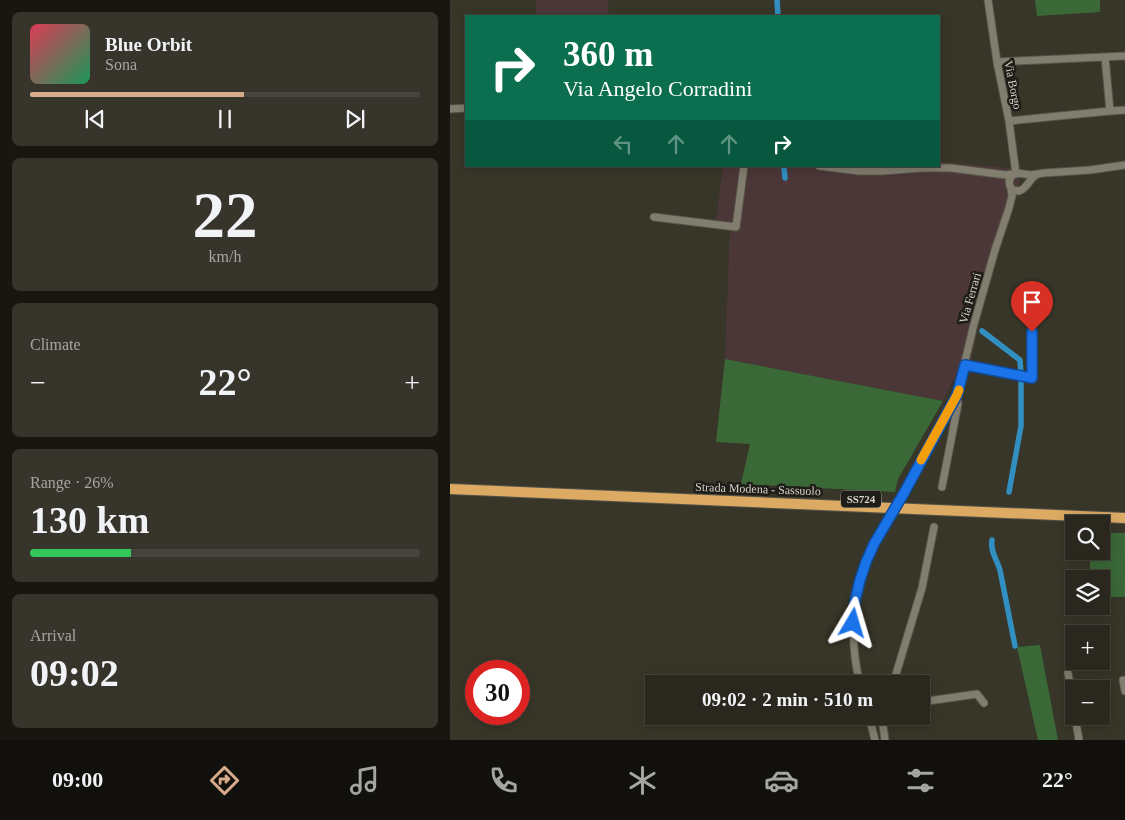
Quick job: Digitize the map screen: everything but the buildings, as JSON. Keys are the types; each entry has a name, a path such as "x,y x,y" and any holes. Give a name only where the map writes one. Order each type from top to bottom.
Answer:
{"highway":[{"name":"Strada Modena - Sassuolo","path":"450,482 1125,511"},
{"name":"Strada Modena - Sassuolo","path":"450,489 1125,518"}],"street":[{"name":"Via Borgo","path":"988,0 1017,174"},
{"path":"997,62 1125,56"},
{"path":"1105,57 1110,111"},
{"path":"450,109 465,108"},
{"path":"1009,121 1125,110"},
{"path":"827,167 858,171 950,168 994,174 1028,175 1125,165"},
{"path":"654,217 736,227 744,167"},
{"path":"994,174 1002,177 1010,186 1016,191 1024,188 1027,180 1024,176 1017,174 1010,178 1010,186"},
{"name":"Via Ferrari","path":"1009,208 1017,194 1037,174"},
{"name":"Via Ferrari","path":"858,675 853,648 853,623 855,601 860,580 874,544 957,395 974,324 1009,208 1012,196 1010,186"},
{"path":"965,365 1032,378 1032,332"},
{"name":"Via Ferrari","path":"942,487 958,404 957,395"},
{"path":"896,675 922,588 934,527"},
{"path":"1068,673 1069,680"},
{"path":"1123,680 1125,692"},
{"path":"930,701 978,694 984,703"},
{"path":"871,725 875,740"},
{"path":"1076,725 1079,740"},
{"path":"872,730 883,726 885,740"}],"shaded area":[{"path":"536,0 608,0 609,15 536,15"},
{"path":"940,162 1009,168 1018,177 1020,182 993,269 978,326 970,367 965,381 953,380 943,401 725,359 730,226 716,222 723,167 940,167"}],"green space":[{"path":"1035,0 1100,0 1100,12 1037,16"},
{"path":"725,359 943,401 898,479 895,492 741,484 750,444 716,442"},
{"path":"1110,533 1125,533 1125,597 1110,597 1110,570 1090,570 1090,560 1110,560"},
{"path":"1040,645 1058,740 1038,740 1017,647"}],"waterway":[{"path":"777,0 778,15"},
{"path":"784,168 785,178"},
{"path":"982,331 1020,360 1021,374"},
{"path":"1009,492 1021,426 1021,380"},
{"path":"992,540 992,548 1000,570 1015,646"}],"slow traffic":[{"path":"921,460 959,390"}],"route":[{"path":"853,623 855,601 866,562 874,544 957,395 965,365 1032,378 1032,332"}]}
